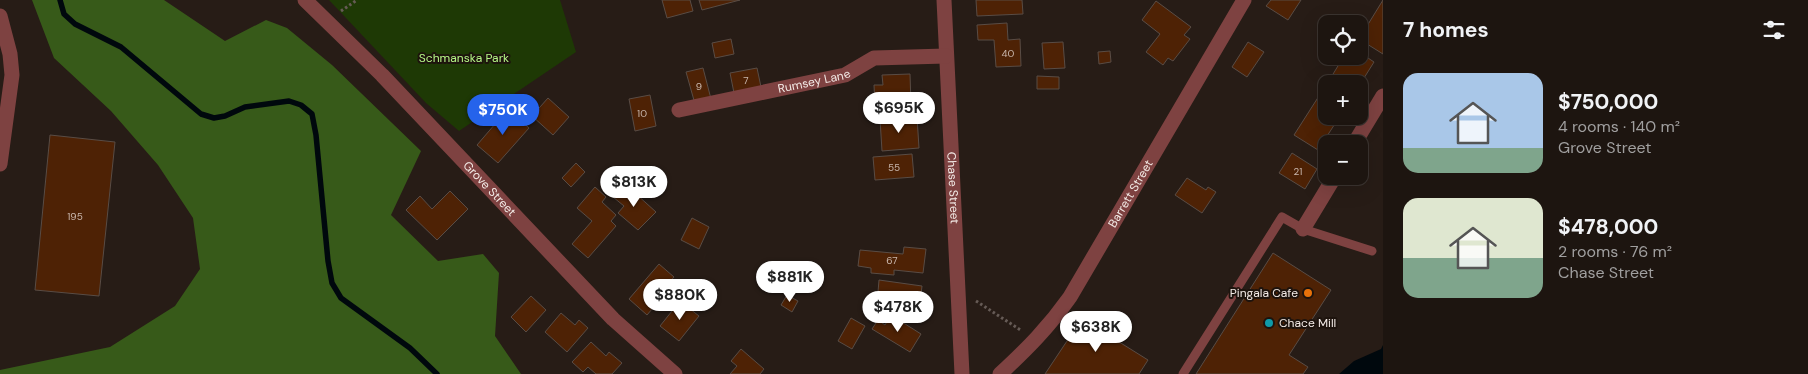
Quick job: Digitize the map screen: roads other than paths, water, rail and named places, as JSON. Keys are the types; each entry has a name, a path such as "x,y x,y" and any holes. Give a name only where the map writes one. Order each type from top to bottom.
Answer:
{"street":[{"name":"Grove Street","path":"306,0 382,75 613,319 675,374"},
{"name":"Chase Street","path":"944,0 962,374"},
{"name":"Barrett Street","path":"1000,374 1035,341 1053,321 1070,297 1244,0"},
{"path":"0,16 10,54 12,74 0,164"},
{"name":"Rumsey Lane","path":"679,110 845,75 874,58 946,56"},
{"path":"1359,135 1383,96"},
{"path":"1303,229 1330,185"}],"lane":[{"path":"1183,374 1282,217 1303,229 1372,251"}],"waterway":[{"path":"60,0 64,14 75,24 121,47 201,114 214,118 225,116 245,107 289,101 301,105 312,114 316,135 328,261 332,283 341,298 410,348 437,374"}],"place":[{"name":"Pingala Cafe","path":"1308,293"},
{"name":"Chace Mill","path":"1269,323"}],"park label":[{"name":"Schmanska Park","path":"464,58"}]}
